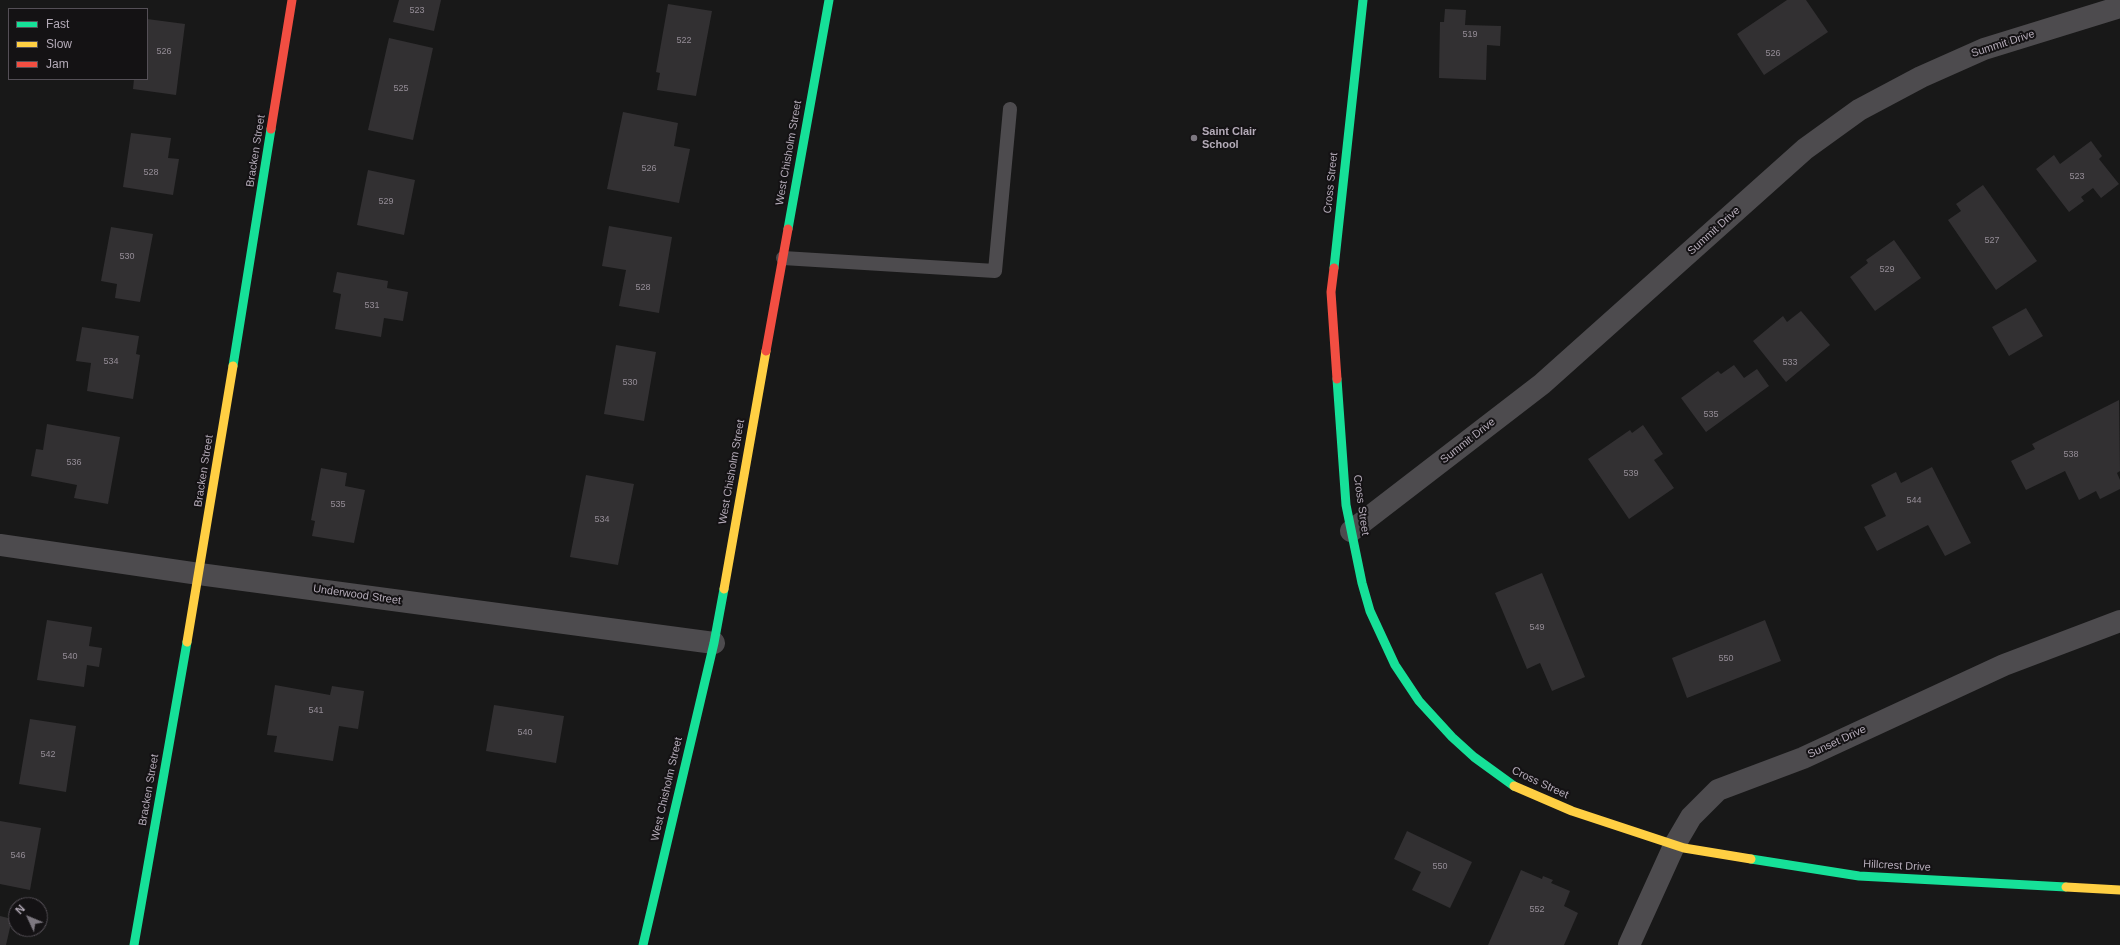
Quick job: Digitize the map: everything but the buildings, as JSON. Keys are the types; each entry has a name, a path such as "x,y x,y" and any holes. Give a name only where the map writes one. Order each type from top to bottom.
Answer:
{"street":[{"name":"Bracken Street","path":"134,945 200,574 292,0"},
{"name":"West Chisholm Street","path":"643,945 714,643 829,0"},
{"name":"Cross Street","path":"1363,0 1331,292 1346,505 1362,583 1381,639 1394,665 1419,701 1452,737 1474,757 1510,784 1572,811 1674,846"},
{"name":"Summit Drive","path":"1351,530 1542,384 1805,149 1859,110 1922,77 1984,49 2120,7"},
{"name":"Underwood Street","path":"0,546 714,643"},
{"name":"Sunset Drive","path":"1629,945 1674,846 1691,817 1718,790 1803,758 2004,665 2120,621"},
{"name":"Hillcrest Drive","path":"1674,846 1859,876 2120,890"}],"lane":[{"path":"782,258 995,271 1010,109"}],"traffic: fast":[{"path":"788,229 829,0"},
{"path":"1334,268 1363,0"},
{"path":"233,366 271,129"},
{"path":"1337,379 1346,505 1362,583 1370,611 1395,665 1419,701 1452,737 1474,757 1514,786"},
{"path":"643,945 714,643 724,589"},
{"path":"134,945 187,642"},
{"path":"1751,859 1859,876 2066,887"}],"traffic: slow":[{"path":"724,589 766,351"},
{"path":"187,642 233,366"},
{"path":"1514,786 1572,811 1684,848 1751,859"},
{"path":"2066,887 2120,890"}],"traffic: jam":[{"path":"271,129 292,0"},
{"path":"766,351 788,229"},
{"path":"1334,268 1331,292 1337,379"}],"place":[{"name":"Saint Clair School","path":"1194,138"}]}
